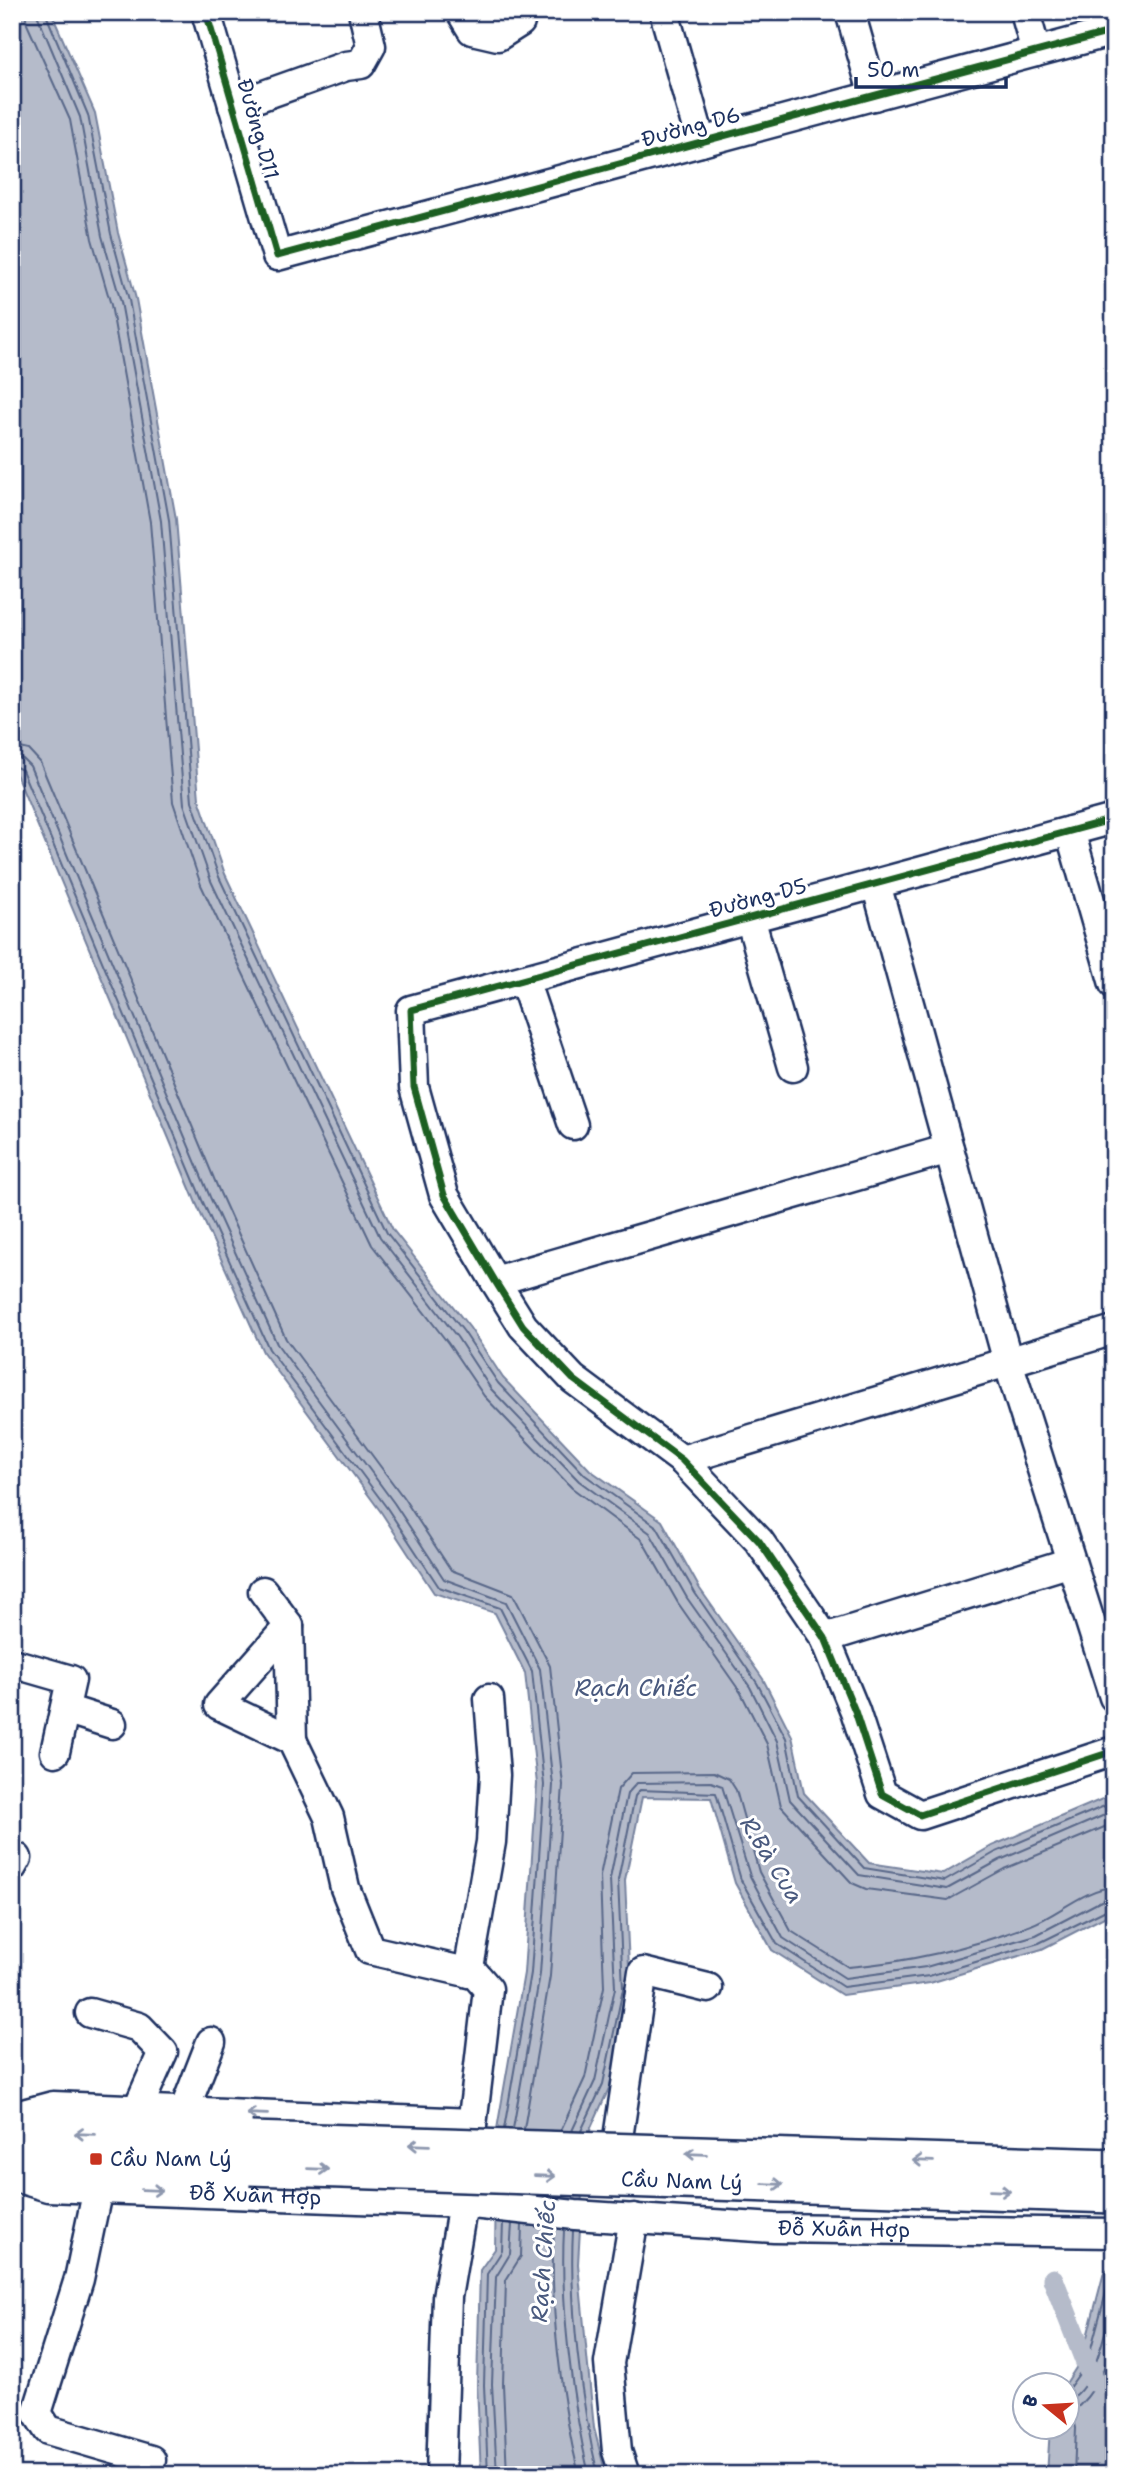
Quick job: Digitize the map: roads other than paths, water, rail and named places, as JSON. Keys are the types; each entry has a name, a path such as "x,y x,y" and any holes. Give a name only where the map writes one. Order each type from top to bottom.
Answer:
{"main road":[{"path":"12,2133 250,2153"},
{"name":"Đỗ Xuân Hợp","path":"12,2162 250,2153"},
{"name":"Cầu Nam Lý","path":"250,2153 1114,2167"},
{"name":"Cầu Nam Lý","path":"250,2153 1114,2195"}],"street":[{"name":"Đường D11","path":"206,12 276,256"},
{"path":"233,106 346,66 361,64 370,46 363,12"},
{"path":"461,12 472,30 498,36 520,22 522,12"},
{"path":"664,12 701,142"},
{"path":"850,12 874,96"},
{"path":"1025,12 1036,52"},
{"name":"Đường D6","path":"276,256 1114,31"},
{"name":"Đường D5","path":"495,1281 444,1195 414,1087 411,1010 1114,819"},
{"path":"1070,831 1114,984"},
{"path":"876,884 1008,1362 1114,1698"},
{"path":"750,918 793,1067"},
{"path":"524,980 573,1125"},
{"path":"949,1149 495,1281 523,1326 573,1379 682,1460 759,1541 825,1638 855,1711 882,1794 920,1815 1114,1751"},
{"path":"682,1460 1114,1330"},
{"path":"825,1638 1071,1562"},
{"path":"263,1591 289,1626 292,1740 329,1816 345,1888 370,1950 468,1973 483,1981 488,1989 463,2203 447,2297 441,2475"},
{"path":"289,1626 219,1706 292,1740"},
{"path":"12,1663 71,1681 55,1752"},
{"path":"468,1973 491,1842 495,1774 489,1699"},
{"path":"65,1709 112,1724"},
{"path":"625,2475 617,2451 609,2363 643,1972 708,1989"},
{"path":"90,2012 139,2027 163,2052 136,2109"},
{"path":"184,2111 211,2042"},
{"path":"12,2117 53,2106 472,2123"},
{"name":"Đỗ Xuân Hợp","path":"12,2176 48,2187 463,2203 575,2215 774,2228 1114,2232"},
{"path":"98,2188 79,2279 37,2413 48,2430 151,2460"}],"water":[{"name":"Rạch Chiếc","path":"12,12 51,12 95,113 118,233 136,299 176,519 199,799 225,874 393,1230 470,1328 503,1378 590,1470 662,1521 700,1589 763,1679 792,1736 804,1793 869,1863 943,1874 992,1846 1114,1794 1114,1912 1042,1949 930,1983 842,1995 772,1950 735,1883 711,1798 642,1797 625,1880 630,1989 610,2086 585,2141 578,2264 594,2428 606,2475 481,2475 477,2385 480,2270 495,2249 497,2129 524,1973 537,1784 525,1673 495,1613 434,1593 381,1512 263,1352 196,1203 16,774 12,725"},
{"path":"1114,2265 1114,2475 1047,2475 1049,2442 1080,2442 1080,2372 1073,2372 1081,2360 1104,2272"}],"waterway":[{"path":"1053,2279 1093,2381"}],"place":[{"name":"Cầu Nam Lý","path":"96,2159"}],"water label":[{"name":"R.Bà Cua","path":"772,1860"}]}
